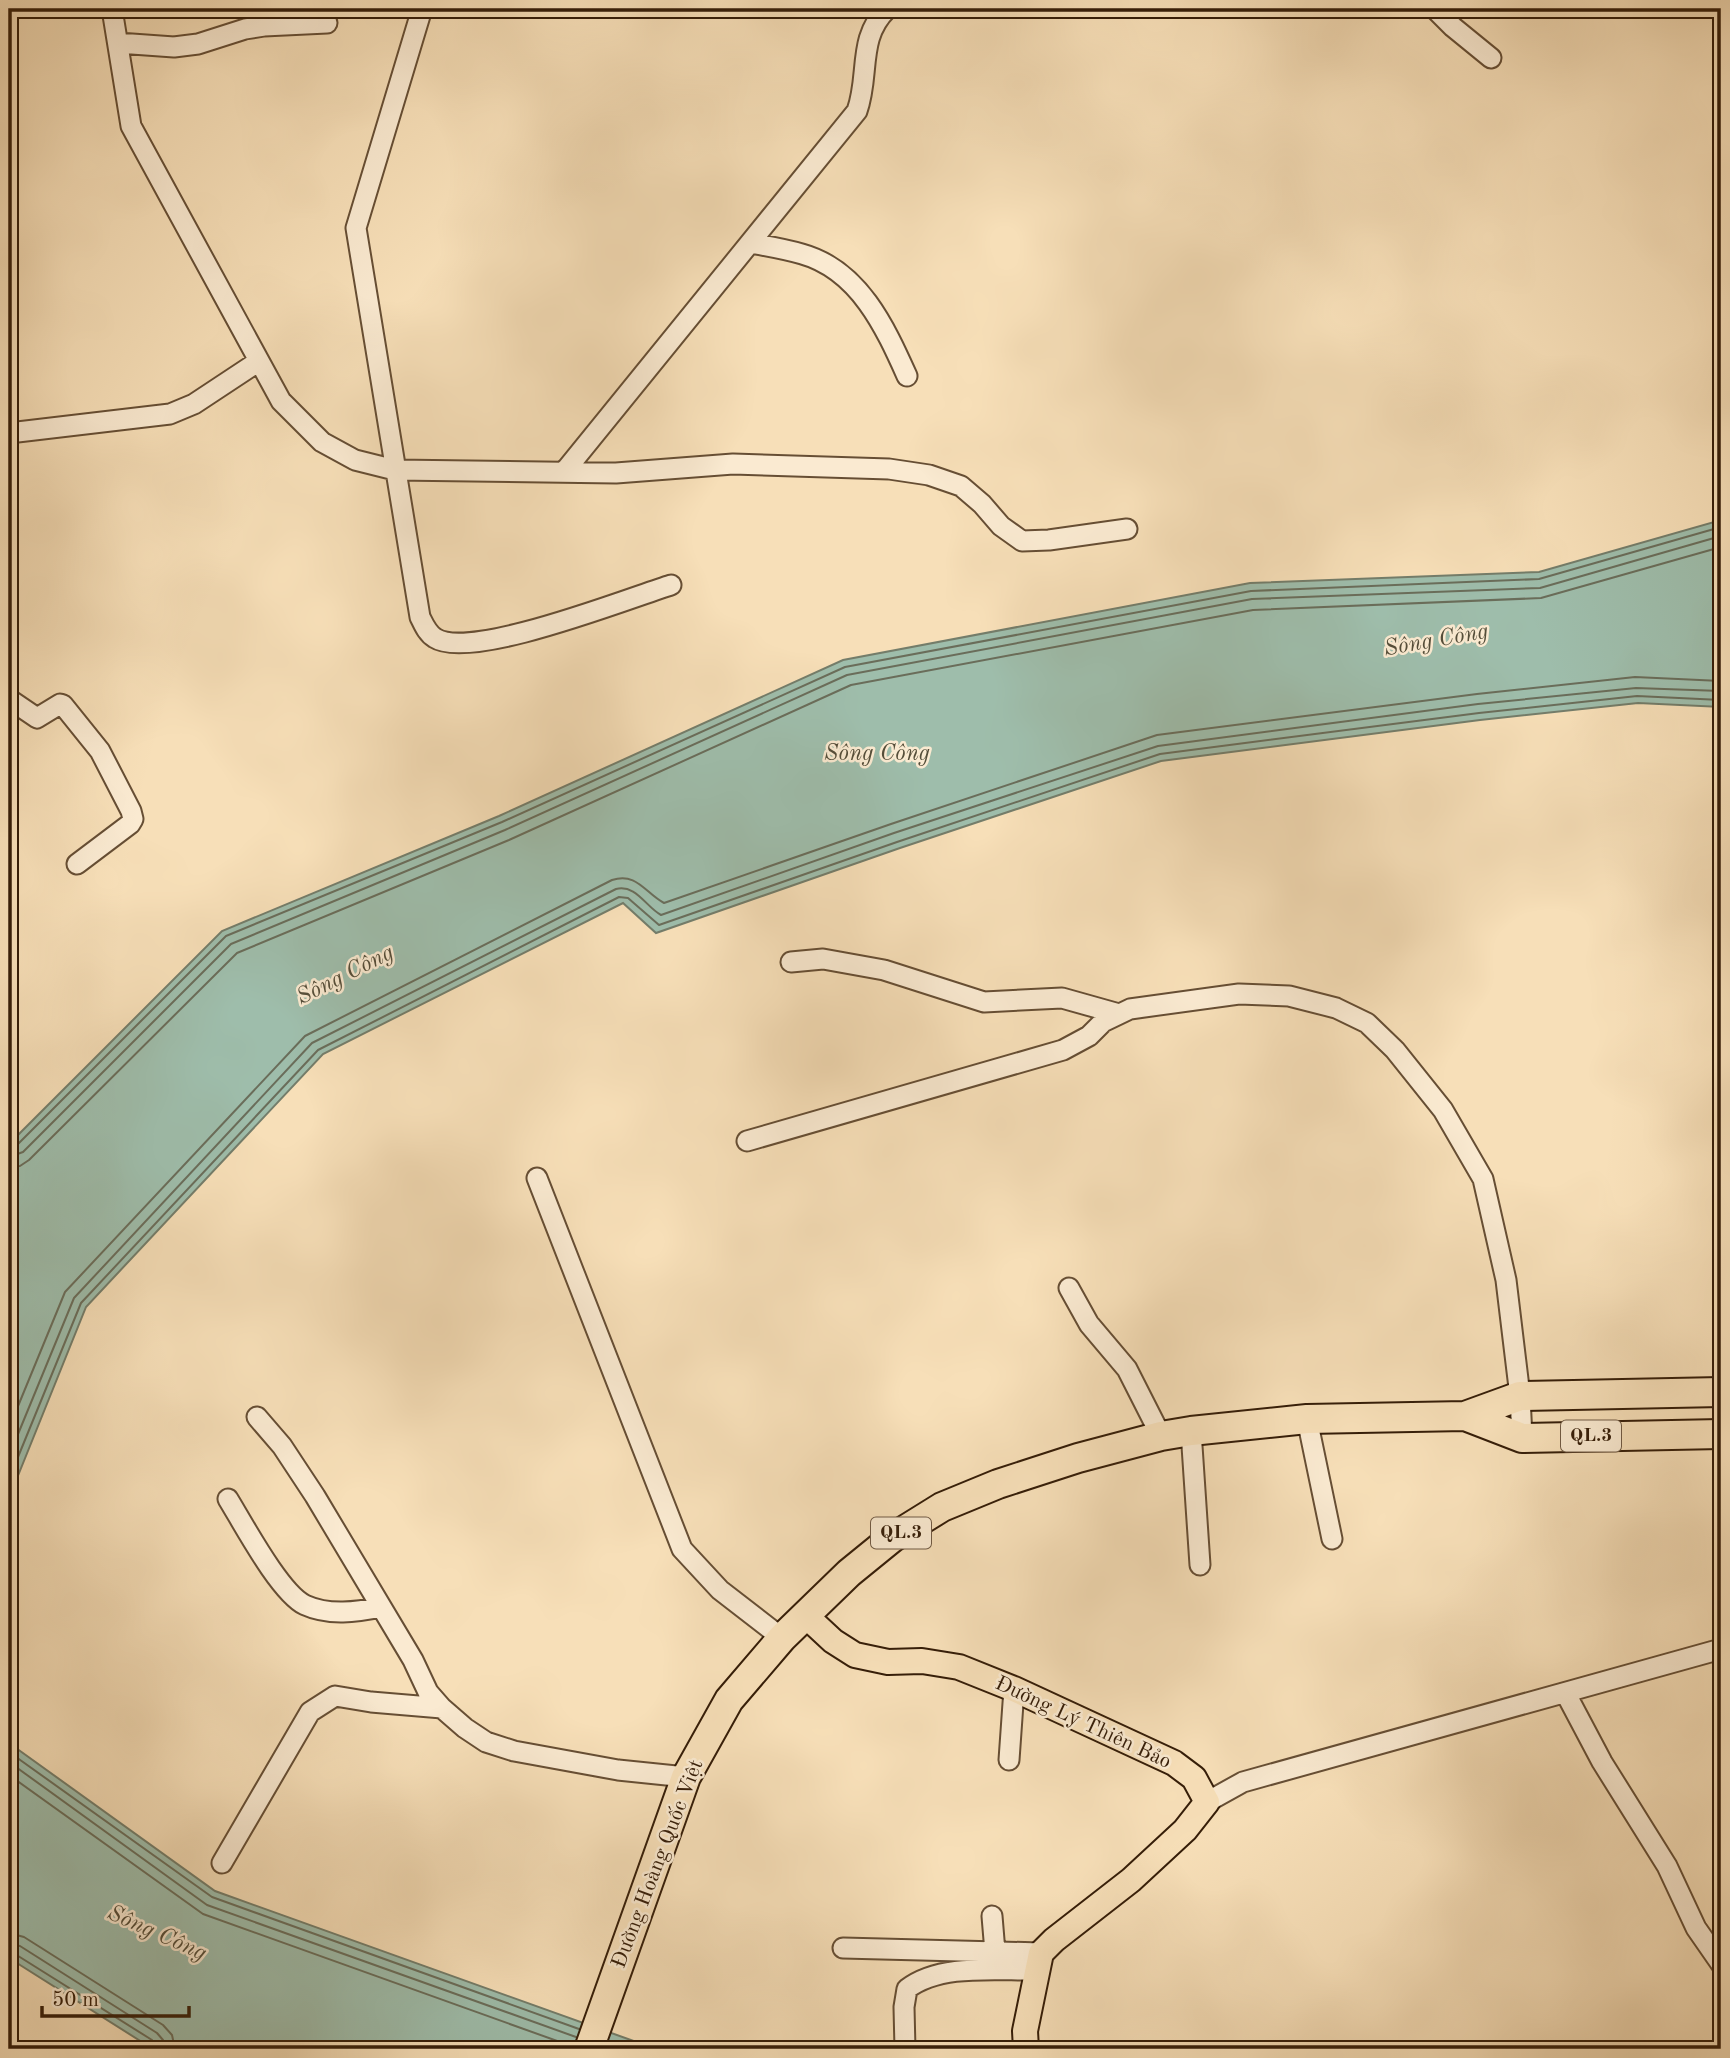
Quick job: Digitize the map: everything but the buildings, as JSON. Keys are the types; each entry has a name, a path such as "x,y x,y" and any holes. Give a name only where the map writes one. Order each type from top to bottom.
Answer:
{"highway":[{"name":"Đường Hoàng Quốc Việt","path":"589,2049 686,1777 729,1700 782,1638 849,1573 892,1538 942,1507 998,1484 1078,1458 1161,1436 1307,1419 1465,1416 1520,1396 1721,1392"},
{"name":"Đường Hoàng Quốc Việt","path":"1465,1416 1522,1438 1721,1434"}],"main road":[{"name":"Đường Lý Thiên Bảo","path":"805,1615 833,1641 855,1656 888,1662 922,1661 959,1667 1014,1689 1174,1763 1194,1778 1207,1802"},
{"path":"1026,2049 1025,2031 1040,1961 1054,1940 1131,1880 1185,1830 1207,1802"}],"street":[{"path":"113,9 131,126 281,401 323,442 355,460 395,470 616,473 733,464 889,469 929,475 961,486 982,504 1001,526 1023,541 1127,529"},
{"path":"422,9 356,228 420,617 426,630 435,638 443,642 461,643 548,628 581,614 671,585"},
{"path":"564,472 857,111 870,35 873,26 887,9"},
{"path":"1435,9 1491,58"},
{"path":"118,43 174,47 198,44 245,29 264,26 327,23"},
{"path":"750,243 804,254 835,270 870,302 891,338 907,376"},
{"path":"9,433 170,414 194,404 259,361"},
{"path":"9,699 37,718 60,704 63,705 100,751 131,811 133,819 130,824 77,864"},
{"path":"791,962 823,959 884,970 984,1002 1062,998 1119,1014"},
{"path":"747,1141 1063,1050 1089,1036 1103,1022 1130,1009 1239,994 1289,996 1336,1008 1367,1023 1395,1050 1443,1110 1483,1179 1506,1280 1520,1396 1522,1438"},
{"path":"537,1178 682,1549 720,1590 782,1638"},
{"path":"1069,1288 1089,1324 1127,1369 1161,1436"},
{"path":"257,1417 282,1446 315,1496 413,1660 428,1692 442,1708 486,1742 514,1751 618,1770 686,1777"},
{"path":"1307,1419 1332,1539"},
{"path":"1191,1432 1200,1565"},
{"path":"228,1500 294,1598 307,1606 328,1611 357,1612 381,1607"},
{"path":"1207,1802 1243,1782 1721,1649"},
{"path":"1009,1760 1014,1689"},
{"path":"1566,1693 1602,1762 1667,1866 1696,1928 1721,1964"},
{"path":"222,1863 310,1712 335,1696 442,1708"},
{"path":"992,1916 995,1952"},
{"path":"843,1948 995,1952 1040,1961"},
{"path":"905,2049 906,1989 918,1981 954,1972 1040,1961"}],"water":[{"name":"Sông Công","path":"1721,520 1721,707 1638,703 1480,720 1161,761 656,933 623,903 323,1054 86,1307 9,1498 9,1144 222,931 499,816 843,660 1250,583 1539,572"},
{"name":"Sông Công","path":"9,1743 215,1891 656,2049 153,2049 9,1958"}]}
